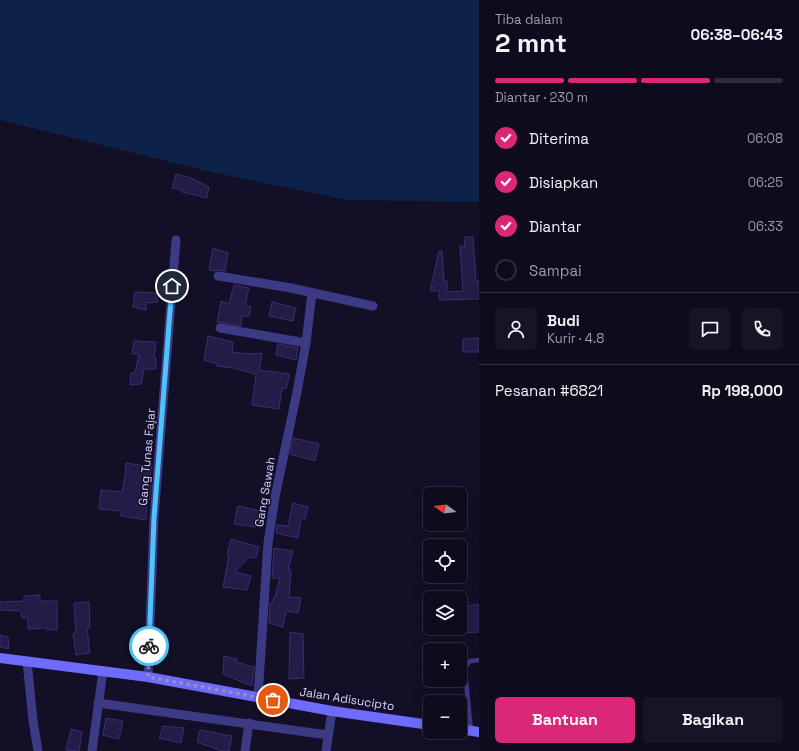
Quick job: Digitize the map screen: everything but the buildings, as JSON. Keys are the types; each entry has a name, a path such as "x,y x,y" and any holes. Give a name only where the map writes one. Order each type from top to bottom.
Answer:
{"main road":[{"name":"Jalan Adisucipto","path":"0,658 148,677 332,711 423,724"}],"street":[{"name":"Gang Tunas Fajar","path":"148,677 154,518 176,240"},
{"path":"218,276 291,288 373,306"},
{"name":"Gang Sawah","path":"258,697 268,543 275,496 306,343 312,293"},
{"path":"220,328 306,343"},
{"path":"28,661 33,720 38,751"},
{"path":"92,751 103,671"},
{"path":"98,703 328,735"},
{"path":"326,751 332,711"},
{"path":"245,751 249,723"}],"lane":[{"path":"475,731 465,671 466,665 470,661 479,660"}],"water":[{"path":"0,0 479,0 479,202 348,200 215,173 0,120"}],"way so far":[{"path":"149,646 148,677 273,700"}],"route":[{"path":"149,646 154,518 172,286"}]}
